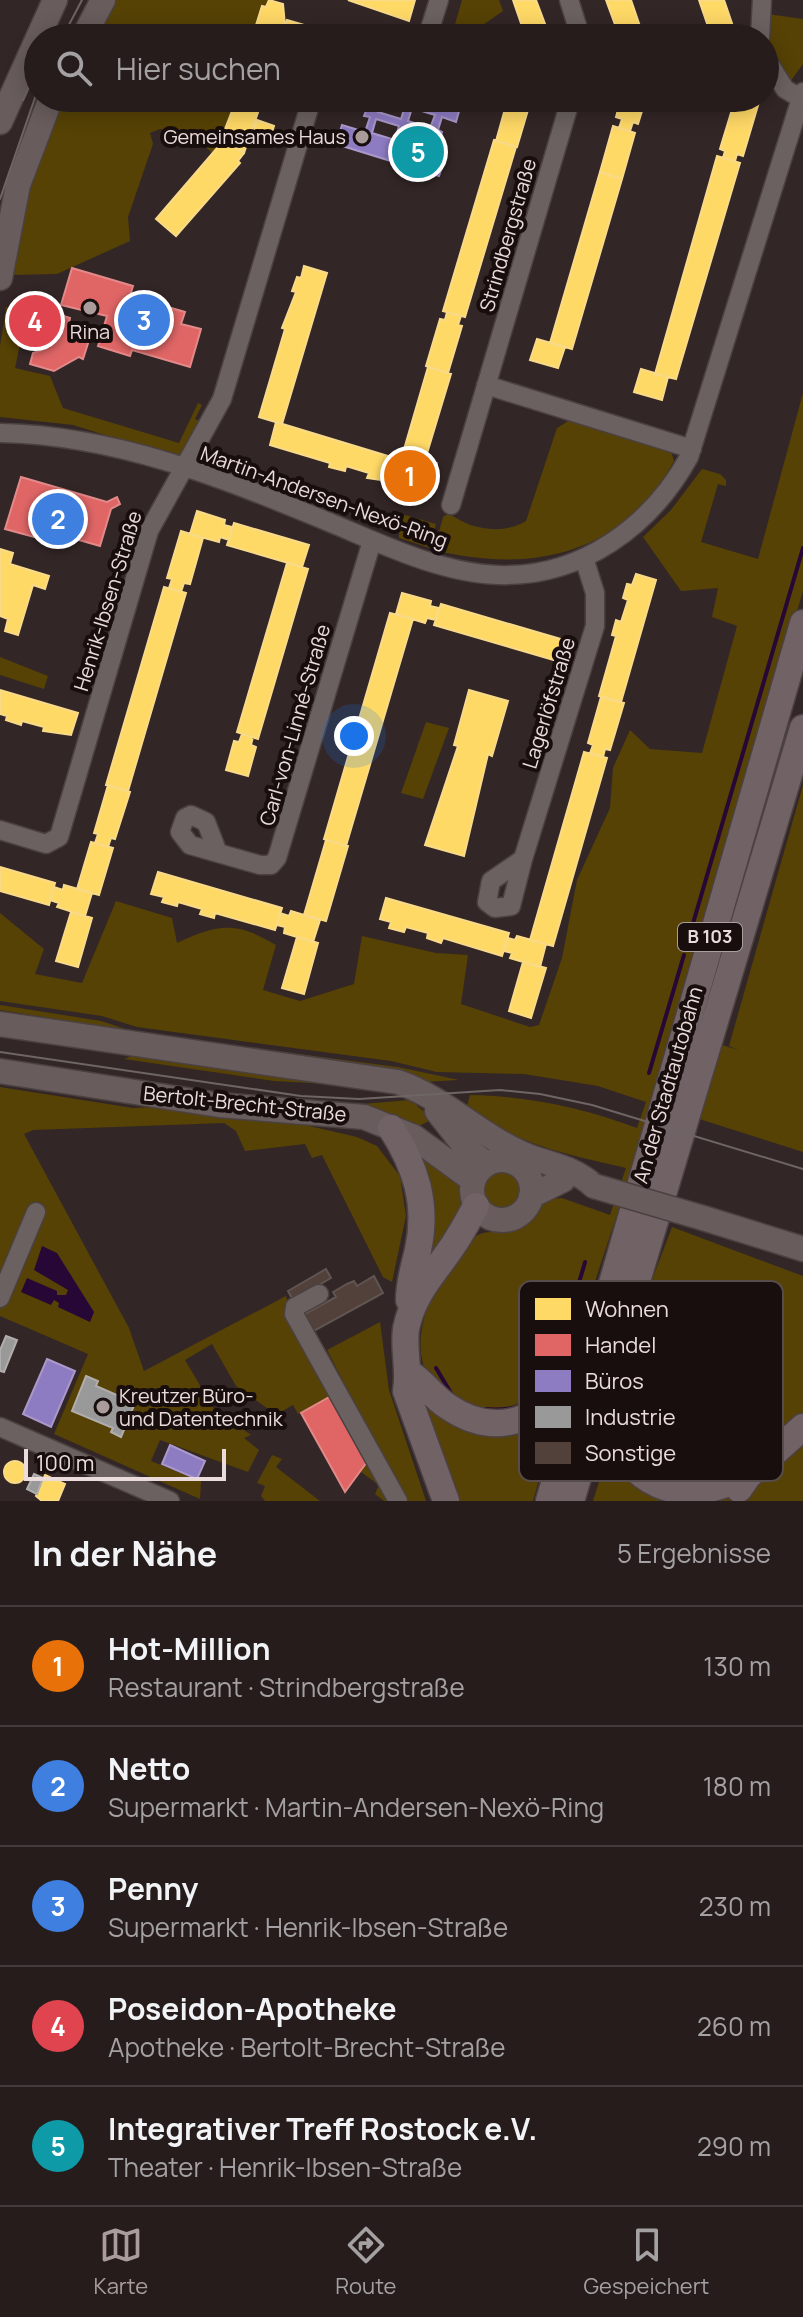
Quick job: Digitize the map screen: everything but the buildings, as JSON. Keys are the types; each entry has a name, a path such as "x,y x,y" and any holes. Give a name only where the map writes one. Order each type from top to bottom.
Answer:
{"highway":[{"name":"An der Stadtautobahn","path":"623,1281 710,936 803,623"},
{"name":"An der Stadtautobahn","path":"628,1281 803,728"},
{"path":"391,1128 412,1163 421,1196 421,1232 409,1283 409,1373 406,1391 446,1501"},
{"path":"407,1326 424,1282 453,1246 481,1192"},
{"path":"409,1373 463,1415 480,1420 519,1418"},
{"path":"783,1445 803,1427"},
{"name":"An der Stadtautobahn","path":"549,1501 556,1481"},
{"name":"An der Stadtautobahn","path":"571,1501 576,1481"},
{"path":"650,1481 697,1491 731,1481"},
{"path":"730,1501 744,1481"}],"main road":[{"path":"44,24 55,0"},
{"path":"90,24 103,0"},
{"path":"0,122 24,69"},
{"path":"0,278 18,185 46,112"},
{"name":"Bertolt-Brecht-Straße","path":"0,1024 386,1079 411,1086 497,1141 577,1171 594,1186"},
{"name":"Bertolt-Brecht-Straße","path":"0,1071 219,1105 350,1114 414,1137 481,1192"},
{"name":"Bertolt-Brecht-Straße","path":"427,1097 467,1149 481,1192"},
{"name":"Bertolt-Brecht-Straße","path":"481,1192 508,1161 526,1171 594,1186 803,1249"},
{"path":"526,1171 531,1196"},
{"path":"481,1192 504,1220 519,1215 531,1196 563,1180"}],"street":[{"path":"431,24 439,0"},
{"path":"569,0 577,24"},
{"path":"761,24 762,0"},
{"path":"779,79 785,89 802,95"},
{"name":"Martin-Andersen-Nexö-Ring","path":"0,433 93,441 184,469 372,541 465,570 499,575 534,572 584,558 622,535 662,500 692,449 802,95"},
{"name":"Henrik-Ibsen-Straße","path":"0,830 46,844 59,837 149,531 222,399 308,112"},
{"name":"Strindbergstraße","path":"451,505 567,112"},
{"path":"486,385 692,449"},
{"name":"Carl-von-Linné-Straße","path":"218,853 260,865 271,865 277,858 372,541"},
{"name":"Lagerlöfstraße","path":"523,859 595,626 595,593 584,558"},
{"path":"0,1298 36,1212"},
{"path":"319,1294 295,1307 294,1314 398,1501"},
{"path":"0,1427 170,1501"}],"shaded area":[{"path":"116,0 269,0 266,7 262,6 256,24 103,24"},
{"path":"462,0 499,0 503,11 484,24 455,24"},
{"path":"760,13 803,19 803,64 785,89 779,79 779,24 761,24"},
{"path":"58,112 232,112 213,154 204,145 201,148 197,140 160,129 150,133 153,144 128,217 130,241 57,274 11,275 38,163"},
{"path":"6,307 27,311 15,368 50,376 63,408 179,443 198,403 202,405 195,419 204,423 180,456 175,457 73,425 0,417 0,346"},
{"path":"803,393 803,591 643,1135 595,1281 519,1281 519,1407 481,1413 439,1389 426,1372 421,1352 422,1330 428,1308 449,1265 476,1236 516,1226 542,1200 562,1198 610,1215 626,1168 522,1139 484,1119 467,1106 470,1095 555,1104 637,1128 646,1102 598,1086 524,1074 437,1072 391,1061 137,1027 102,1016 0,1001 0,913 44,949 35,974 82,983 116,901 172,918 177,943 204,932 227,928 262,937 276,945 263,990 300,1001 354,984 362,936 436,953 468,955 461,1004 530,1027 539,1025 562,958 577,880 610,808 613,768 630,730 650,749 702,753 737,626 712,617 718,588 681,591 643,537 671,510 702,469 720,474 726,480 726,486 718,484 701,542 758,559"},
{"path":"570,420 671,451 674,461 653,493 628,518 601,537 571,550 539,557 506,559 470,557 434,550 443,517 449,513 457,519 487,529 507,528 526,521 557,428"},
{"path":"405,515 436,524 430,548 399,538 399,519"},
{"path":"0,657 48,676 44,689 0,675"},
{"path":"426,722 449,728 423,799 401,793"},
{"path":"803,771 722,1045 738,1050 729,1046 803,785 803,1152 696,1118"},
{"path":"0,1005 101,1021 138,1033 398,1067 459,1080 423,1082 136,1037 94,1025 0,1010"},
{"path":"135,1055 366,1086 274,1081 124,1059"},
{"path":"0,1087 133,1108 156,1107 305,1125 357,1137 377,1146 400,1176 406,1216 392,1282 383,1277 322,1155 312,1158 305,1144 245,1151 236,1131 224,1123 33,1130 24,1134 129,1328 144,1371 286,1296 292,1319 392,1501 384,1501 375,1494 379,1485 361,1472 367,1462 331,1397 298,1414 293,1405 279,1413 283,1422 272,1423 266,1419 271,1411 236,1386 212,1344 185,1360 214,1409 251,1435 244,1438 259,1450 248,1472 160,1440 151,1461 201,1481 200,1499 54,1434 88,1354 0,1316"},
{"path":"410,1100 433,1119 415,1128 362,1104"},
{"path":"415,1141 451,1167 465,1189 462,1213 449,1236 425,1266"},
{"path":"501,1170 516,1176 522,1191 516,1206 501,1212 486,1206 480,1191 486,1176"},
{"path":"672,1227 803,1276 803,1501 593,1501 599,1481 783,1481 783,1281 652,1281"},
{"path":"42,1246 57,1253 94,1312 90,1322 58,1307 59,1303 54,1300 51,1305 21,1292 27,1278 57,1291 57,1295 66,1295 68,1290 34,1270"},
{"path":"380,1322 389,1390 426,1501 405,1501 327,1350"},
{"path":"425,1400 440,1414 471,1430 519,1430 519,1481 539,1481 533,1501 457,1501"},
{"path":"272,1455 282,1459 276,1467 320,1501 265,1501 261,1496 265,1486 257,1483"}],"waterway":[{"path":"689,937 803,548"},
{"path":"649,1073 684,955"},
{"path":"579,1281 585,1262"},
{"path":"436,1368 451,1393"},
{"path":"483,1409 500,1410 519,1405"}],"tram line":[{"path":"69,24 82,0"},
{"path":"0,199 30,112"},
{"path":"0,1052 301,1096 359,1099 500,1090 540,1094 592,1105 803,1169"}],"place":[{"name":"Gemeinsames Haus","path":"362,137"},
{"name":"Integrativer Treff Rostock e.V.","path":"418,152"},
{"name":"Rina","path":"90,308"},
{"name":"Penny","path":"144,320"},
{"name":"Poseidon-Apotheke","path":"35,321"},
{"name":"Hot-Million","path":"410,476"},
{"name":"Netto","path":"58,519"},
{"name":"Kreutzer Büro- und Datentechnik","path":"103,1407"}]}
